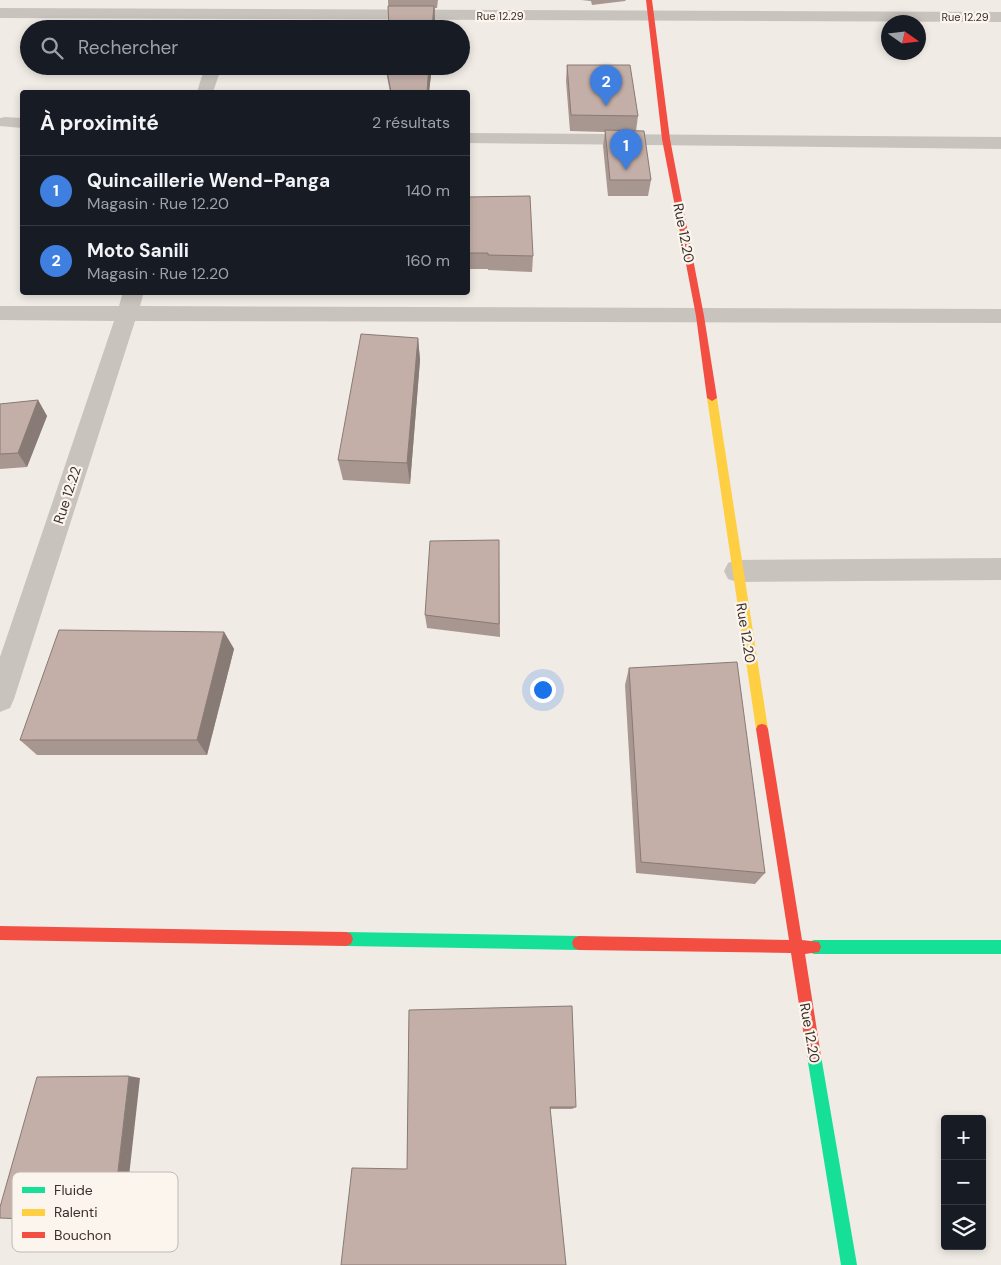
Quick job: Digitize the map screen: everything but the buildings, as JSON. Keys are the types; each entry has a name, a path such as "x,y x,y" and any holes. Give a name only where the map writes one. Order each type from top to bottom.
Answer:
{"street":[{"name":"Rue 12.20","path":"649,0 653,17 666,139 700,316 736,571 849,1265"},
{"name":"Rue 12.29","path":"0,13 1001,17"},
{"path":"206,90 211,75"},
{"path":"470,138 1001,143"},
{"path":"0,313 130,304 700,316 1001,316"},
{"name":"Rue 12.22","path":"0,699 130,304"},
{"path":"736,571 1001,570"},
{"path":"0,933 796,947 1001,947"}],"traffic: fast":[{"path":"346,939 579,943"},
{"path":"814,947 1001,947"},
{"path":"814,1056 849,1265"}],"traffic: slow":[{"path":"712,398 762,729"}],"traffic: jam":[{"path":"649,0 666,139 700,316 712,398"},
{"path":"762,729 814,1056"},
{"path":"0,933 346,939"},
{"path":"579,943 814,947"}],"place":[{"name":"Moto Sanili","path":"606,106"},
{"name":"Quincaillerie Wend-Panga","path":"626,170"}]}
